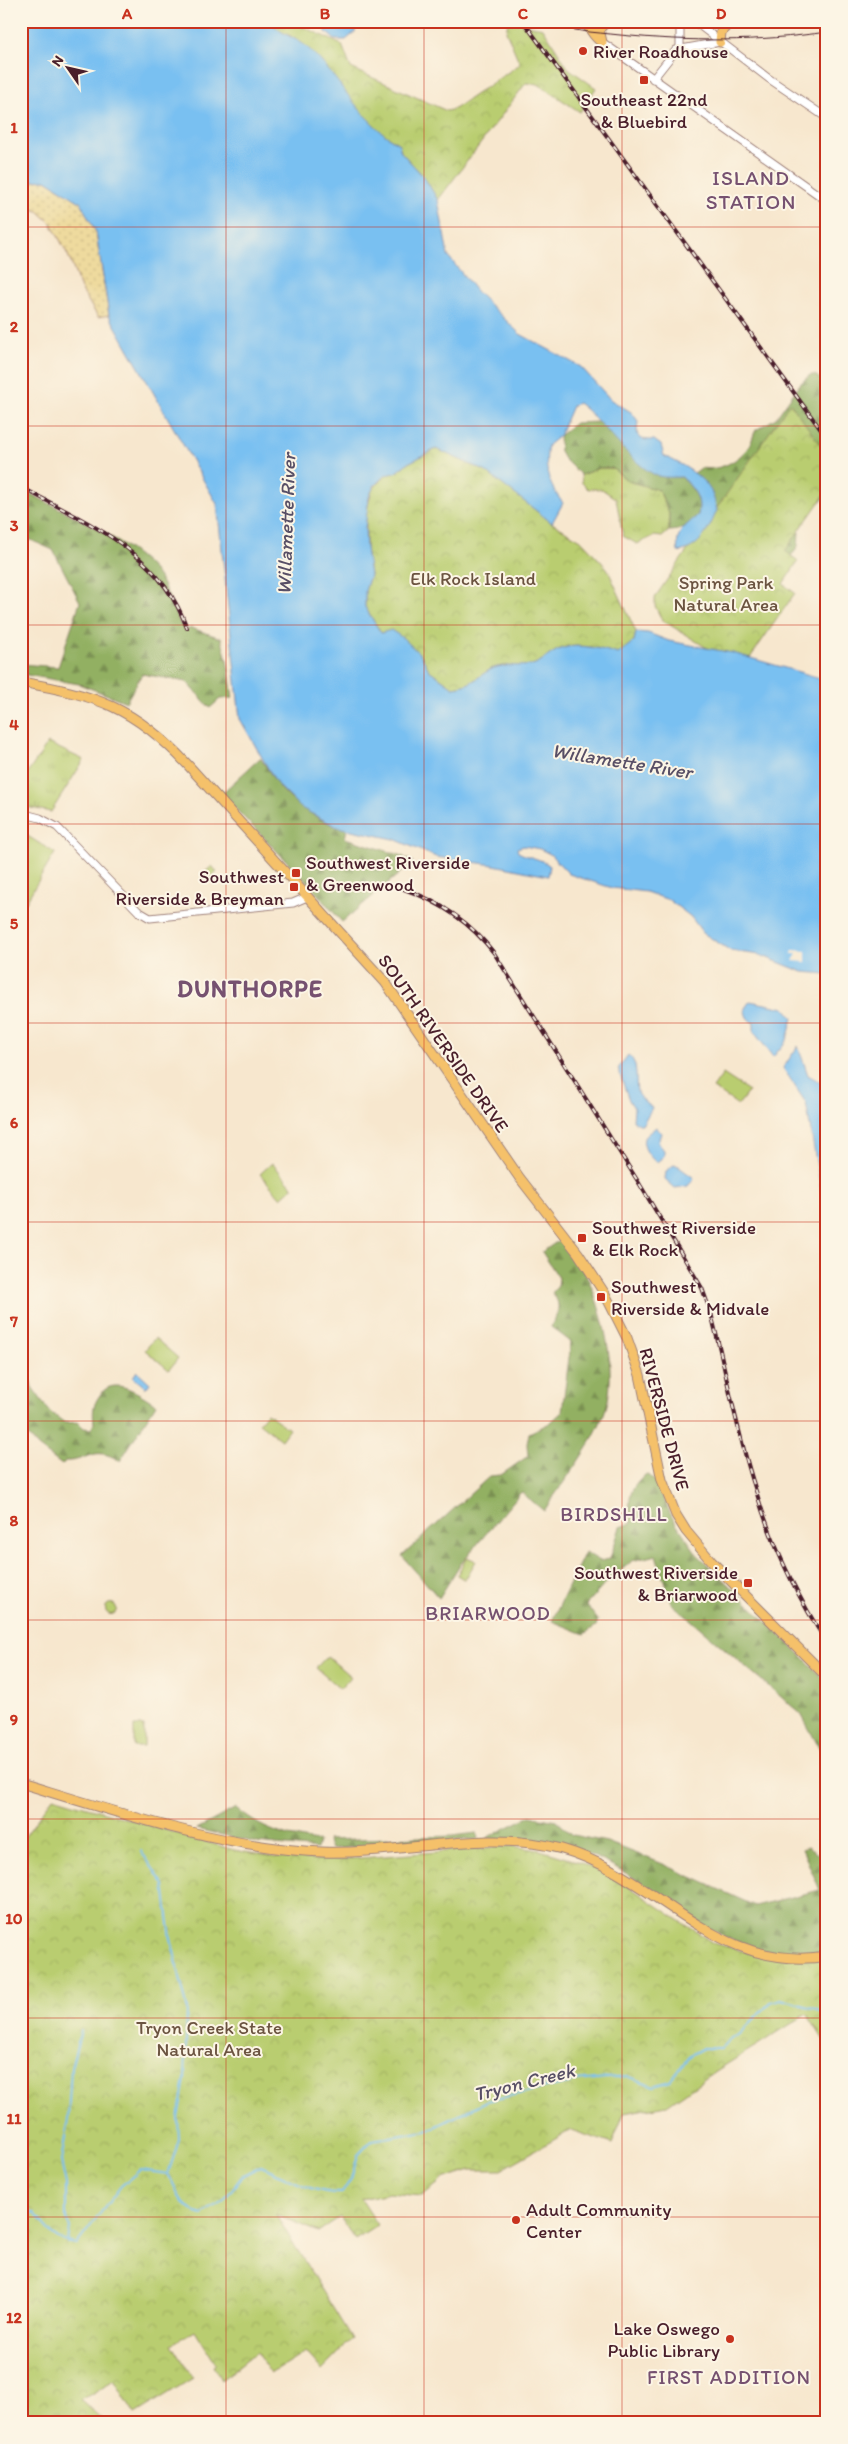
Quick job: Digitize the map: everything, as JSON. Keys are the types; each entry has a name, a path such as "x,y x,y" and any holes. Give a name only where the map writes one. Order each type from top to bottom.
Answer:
{"main road":[{"path":"582,21 588,25 596,38 602,42"},
{"path":"602,42 599,30 607,21"},
{"path":"656,21 680,23 737,21"},
{"path":"720,42 721,32 730,22"},
{"name":"SOUTH RIVERSIDE DRIVE","path":"21,682 93,697 117,707 146,725 168,744 385,982 499,1149"},
{"name":"RIVERSIDE DRIVE","path":"499,1149 585,1263 619,1321 640,1375 662,1480 671,1504 686,1531 712,1562 827,1677"},
{"path":"21,1783 184,1829 273,1849 359,1851 498,1841 552,1846 587,1858 615,1871 714,1936 738,1947 759,1953 794,1958 827,1956"}],"street":[{"path":"695,22 827,118"},
{"path":"680,23 680,47"},
{"path":"602,42 827,201"},
{"path":"653,79 671,54 680,47 720,42"},
{"path":"21,813 40,818 58,827 132,906 150,918 293,904 307,897"}],"green space":[{"path":"271,21 291,21 342,45 351,68 447,111 454,109 520,64 506,31 508,21 543,28 568,68 596,88 580,112 538,84 526,83 438,200 424,177 401,152 399,144 379,131 291,36 277,30"},
{"path":"810,375 815,375 827,384 827,497 804,516 800,525 797,547 786,560 709,528 701,479 693,474 701,468 722,467 740,456 750,445 756,430 776,418 800,384"},
{"name":"Spring Park Natural Area","path":"790,403 827,454 827,491 785,551 798,561 783,584 795,593 750,658 707,648 662,620 655,606 655,597"},
{"path":"600,422 658,476 682,477 698,498 698,515 682,528 669,531 669,513 659,490 628,481 612,468 599,468 581,475 564,459 560,452 559,436 575,423"},
{"name":"Elk Rock Island","path":"436,449 485,471 552,523 581,540 607,568 636,632 634,641 618,655 591,647 576,646 563,648 532,665 494,668 471,682 453,687 429,670 421,655 381,633 365,607 365,591 370,575 366,548 366,513 372,490 385,475 399,471 406,464"},
{"path":"599,468 612,468 628,481 659,490 669,513 669,531 662,537 654,536 637,544 623,536 616,499 602,489 588,489 582,483 581,475"},
{"path":"21,489 95,527 147,563 161,581 181,625 187,630 191,628 221,638 227,659 233,698 220,699 210,708 187,682 142,674 126,702 79,684 21,674 21,664 58,667 80,602 53,550 24,537 21,538"},
{"path":"48,743 84,760 51,812 21,806 21,783"},
{"path":"260,758 278,785 291,799 319,818 347,829 345,838 400,855 413,862 342,922 306,881 221,794"},
{"path":"21,832 55,853 21,910"},
{"path":"212,866 217,872 208,880 203,874"},
{"path":"723,1074 749,1091 738,1105 713,1088"},
{"path":"272,1163 293,1187 281,1198 260,1174"},
{"path":"561,1239 582,1266 602,1319 609,1359 610,1379 604,1414 585,1451 544,1511 521,1492 459,1566 439,1598 402,1556 490,1476 501,1475 528,1456 527,1444 529,1433 550,1423 562,1412 571,1342 551,1327 558,1310 557,1302 552,1293 558,1286 559,1278 542,1252"},
{"path":"21,1332 32,1387 50,1412 65,1423 78,1422 84,1428 91,1429 94,1424 93,1412 96,1402 106,1389 113,1386 128,1388 156,1404 120,1461 111,1456 97,1454 73,1461 65,1461 62,1465 38,1447 22,1429"},
{"path":"155,1338 178,1358 169,1370 145,1350"},
{"path":"267,1413 289,1429 281,1440 259,1423"},
{"path":"646,1474 655,1480 672,1517 697,1554 805,1659 827,1683 827,1762 801,1714 671,1603 656,1555 632,1561 606,1583 586,1605 598,1620 596,1626 584,1634 552,1621 585,1552 600,1561 610,1559 620,1527 631,1523 630,1501 632,1491"},
{"path":"467,1557 476,1561 465,1580 457,1575"},
{"path":"111,1603 117,1609 111,1615 105,1609"},
{"path":"327,1656 351,1677 340,1689 316,1668"},
{"path":"134,1726 144,1726 144,1747 134,1747"},
{"name":"Tryon Creek State Natural Area","path":"53,1797 234,1850 280,1858 336,1860 510,1846 540,1850 580,1862 616,1878 713,1943 765,1957 827,1959 827,2045 807,2014 716,2071 667,2105 624,2113 612,2144 571,2130 501,2170 470,2170 444,2179 422,2196 389,2193 361,2199 378,2225 355,2240 340,2217 318,2232 276,2215 352,2339 322,2370 306,2352 271,2374 256,2352 221,2380 213,2366 216,2364 195,2330 172,2344 193,2378 135,2414 114,2380 81,2400 106,2423 21,2423 21,1842"},
{"path":"236,1808 255,1822 274,1831 296,1838 319,1841 317,1849 257,1843 197,1829"},
{"path":"530,1816 557,1821 572,1835 607,1842 663,1864 755,1906 820,1890 802,1849 807,1847 827,1860 827,1951 791,1953 772,1952 755,1948 713,1931 637,1880 597,1858 557,1846 486,1838"},
{"path":"477,1833 478,1839 331,1849 327,1840 453,1836"}],"sand":[{"path":"46,180 80,201 96,232 109,315 98,317 81,289 68,255 51,223 38,211 21,205 21,182"}],"water":[{"name":"Willamette River","path":"21,21 271,21 278,29 307,47 330,72 361,112 385,135 399,144 401,152 424,177 438,200 448,256 477,292 520,334 581,367 611,400 631,412 638,421 637,434 640,438 654,440 661,445 664,456 690,470 707,485 712,493 717,510 714,517 703,537 698,542 686,550 678,552 679,534 698,515 699,503 696,494 682,477 661,477 639,464 578,403 572,406 559,436 548,445 548,476 563,503 552,523 485,471 436,449 406,464 395,473 385,475 374,486 369,497 365,528 370,575 365,591 365,607 381,633 391,630 403,638 421,655 429,670 453,687 471,682 494,668 532,665 559,649 569,647 591,647 618,654 634,641 636,632 648,633 669,641 733,653 827,680 827,974 803,972 760,955 731,951 703,933 691,917 669,900 646,892 612,888 569,874 550,854 540,849 524,846 517,848 518,852 543,861 550,866 548,876 494,865 436,857 394,839 337,827 301,808 277,784 240,719 217,504 109,315 96,232 80,202 46,180 21,182"},
{"path":"326,21 355,21 355,32 346,40 335,40 326,32"},
{"path":"750,1001 785,1008 793,1018 787,1040 773,1057 754,1032 754,1023 746,1015 745,1008"},
{"path":"798,1046 808,1075 827,1086 827,1202 823,1201 806,1103 783,1068"},
{"path":"628,1055 634,1063 638,1095 652,1108 642,1125 633,1121 634,1108 629,1100 618,1069"},
{"path":"656,1127 661,1133 658,1143 664,1150 664,1156 657,1162 647,1152 643,1141"},
{"path":"675,1164 694,1178 688,1186 675,1188 665,1179 666,1171"},
{"path":"137,1371 150,1383 146,1388 133,1377"}],"pier":[{"path":"793,950 806,951 806,962 793,961 797,954 792,954"}],"waterway":[{"path":"141,1851 164,1885 171,1939 187,2007 185,2079 178,2118 179,2140 168,2174"},
{"name":"Tryon Creek","path":"21,2213 35,2213 57,2238 77,2244 121,2186 140,2170 168,2174 184,2203 189,2208 202,2214 223,2201 243,2175 261,2166 310,2188 331,2193 342,2193 351,2179 358,2155 372,2140 426,2131 487,2101 576,2081 627,2076 654,2086 670,2081 690,2055 703,2048 720,2048 739,2034 771,2002 781,1999 816,2009 827,2015"},
{"path":"68,2243 70,2227 66,2220 66,2184 61,2161 68,2119 71,2068 81,2031"}],"tram line":[{"path":"545,21 581,31 672,39 724,40 775,38 827,32"}],"railway":[{"path":"523,21 827,438"},
{"path":"21,487 96,527 140,559 159,578 175,601 187,628"},
{"path":"404,889 418,894 454,914 475,932 494,953 639,1183 702,1288 711,1313 743,1447 762,1511 786,1570 827,1643"}],"place":[{"name":"River Roadhouse","path":"583,51"},
{"name":"Southeast 22nd & Bluebird","path":"644,80"},
{"name":"Southwest Riverside & Greenwood","path":"296,873"},
{"name":"Southwest Riverside & Breyman","path":"294,887"},
{"name":"Southwest Riverside & Elk Rock","path":"582,1238"},
{"name":"Southwest Riverside & Midvale","path":"601,1297"},
{"name":"Southwest Riverside & Briarwood","path":"748,1583"},
{"name":"Adult Community Center","path":"516,2220"},
{"name":"Lake Oswego Public Library","path":"730,2339"}],"district":[{"name":"ISLAND STATION","path":"751,190"},
{"name":"DUNTHORPE","path":"250,989"},
{"name":"BIRDSHILL","path":"614,1514"},
{"name":"BRIARWOOD","path":"488,1613"},
{"name":"FIRST ADDITION","path":"729,2377"}]}
